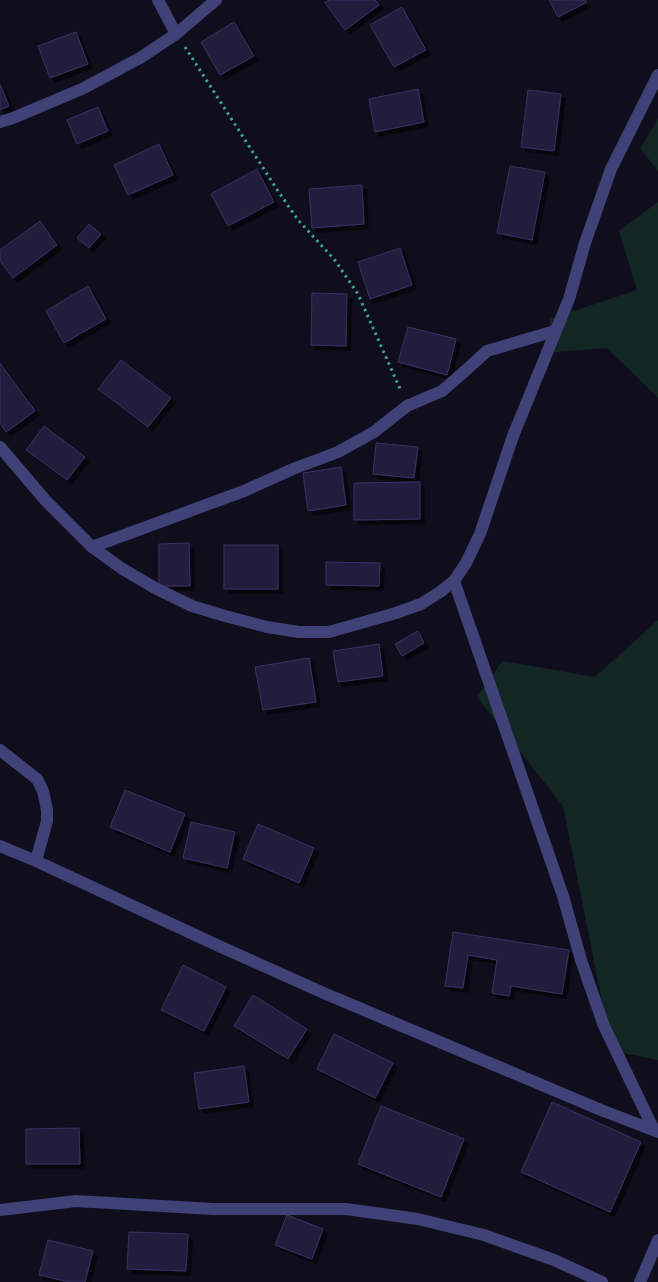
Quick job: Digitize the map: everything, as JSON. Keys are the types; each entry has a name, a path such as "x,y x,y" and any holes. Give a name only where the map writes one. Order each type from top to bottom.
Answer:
{"street":[{"path":"158,0 176,34"},
{"path":"0,122 82,89 140,58 176,34 216,0"},
{"path":"0,447 46,501 92,547 121,568 155,588 192,606 266,627 299,632 329,632 421,604 454,581 466,563 480,534 512,436 569,299 585,243 611,169 658,75"},
{"path":"92,547 244,491 293,469 338,452 374,432 407,406 442,391 487,351 555,331"},
{"path":"454,581 563,896 581,960 604,1026 656,1131"},
{"path":"0,750 36,779 44,791 47,821 36,861"},
{"path":"0,846 326,994 601,1110 656,1131"},
{"path":"0,1210 76,1200 213,1209 346,1209 418,1219 484,1235 554,1260 602,1282"},
{"path":"640,1282 658,1240"}],"path":[{"path":"176,34 298,220 334,259 358,294 407,406"}],"green space":[{"path":"658,119 658,171 640,148"},
{"path":"658,202 658,398 607,348 546,353 550,319 637,290 619,231"},
{"path":"658,620 658,1060 612,1051 563,806 477,697 502,661 595,677"}],"building":[{"path":"329,0 375,0 379,5 345,30 325,3"},
{"path":"549,0 585,0 587,2 558,17"},
{"path":"402,7 426,50 394,67 370,25"},
{"path":"234,22 254,56 220,75 201,42"},
{"path":"76,32 88,64 50,78 38,46"},
{"path":"0,84 9,106 0,110"},
{"path":"418,89 424,122 375,132 369,99"},
{"path":"528,90 561,94 554,151 521,147"},
{"path":"98,107 108,131 77,144 67,120"},
{"path":"159,144 173,175 128,195 114,165"},
{"path":"510,166 545,172 532,240 497,233"},
{"path":"257,169 274,202 228,226 211,194"},
{"path":"362,185 364,224 312,228 309,189"},
{"path":"40,221 57,245 13,278 0,261 0,250"},
{"path":"89,224 101,234 89,248 77,238"},
{"path":"400,248 412,285 370,299 358,262"},
{"path":"88,286 106,319 64,343 46,311"},
{"path":"312,293 347,294 346,346 311,345"},
{"path":"408,327 456,339 447,375 398,362"},
{"path":"121,360 171,398 148,427 98,389"},
{"path":"0,363 35,411 6,432 0,423"},
{"path":"44,426 85,457 67,480 26,450"},
{"path":"376,443 418,447 414,478 373,474"},
{"path":"341,467 346,505 308,511 303,473"},
{"path":"420,482 420,519 354,520 354,483"},
{"path":"189,543 190,586 159,586 159,544"},
{"path":"224,545 278,545 278,589 224,589"},
{"path":"326,562 380,563 379,586 326,585"},
{"path":"418,631 424,643 402,656 395,644"},
{"path":"379,644 383,676 338,682 333,651"},
{"path":"309,658 316,702 263,710 255,667"},
{"path":"125,790 185,814 170,852 110,827"},
{"path":"191,822 235,832 227,868 183,858"},
{"path":"258,824 314,848 299,883 243,859"},
{"path":"453,932 569,950 562,994 511,986 509,996 492,993 497,960 468,955 463,988 445,986"},
{"path":"183,965 226,987 204,1031 161,1010"},
{"path":"253,995 307,1029 288,1059 234,1026"},
{"path":"334,1034 393,1063 375,1098 317,1069"},
{"path":"244,1066 249,1102 199,1109 194,1073"},
{"path":"552,1102 641,1142 610,1212 521,1172"},
{"path":"381,1106 464,1139 441,1197 358,1164"},
{"path":"79,1128 80,1164 26,1164 26,1129"},
{"path":"287,1215 323,1229 312,1259 275,1245"},
{"path":"129,1232 188,1234 186,1271 127,1269"},
{"path":"48,1240 93,1251 85,1282 69,1282 39,1275"}]}
